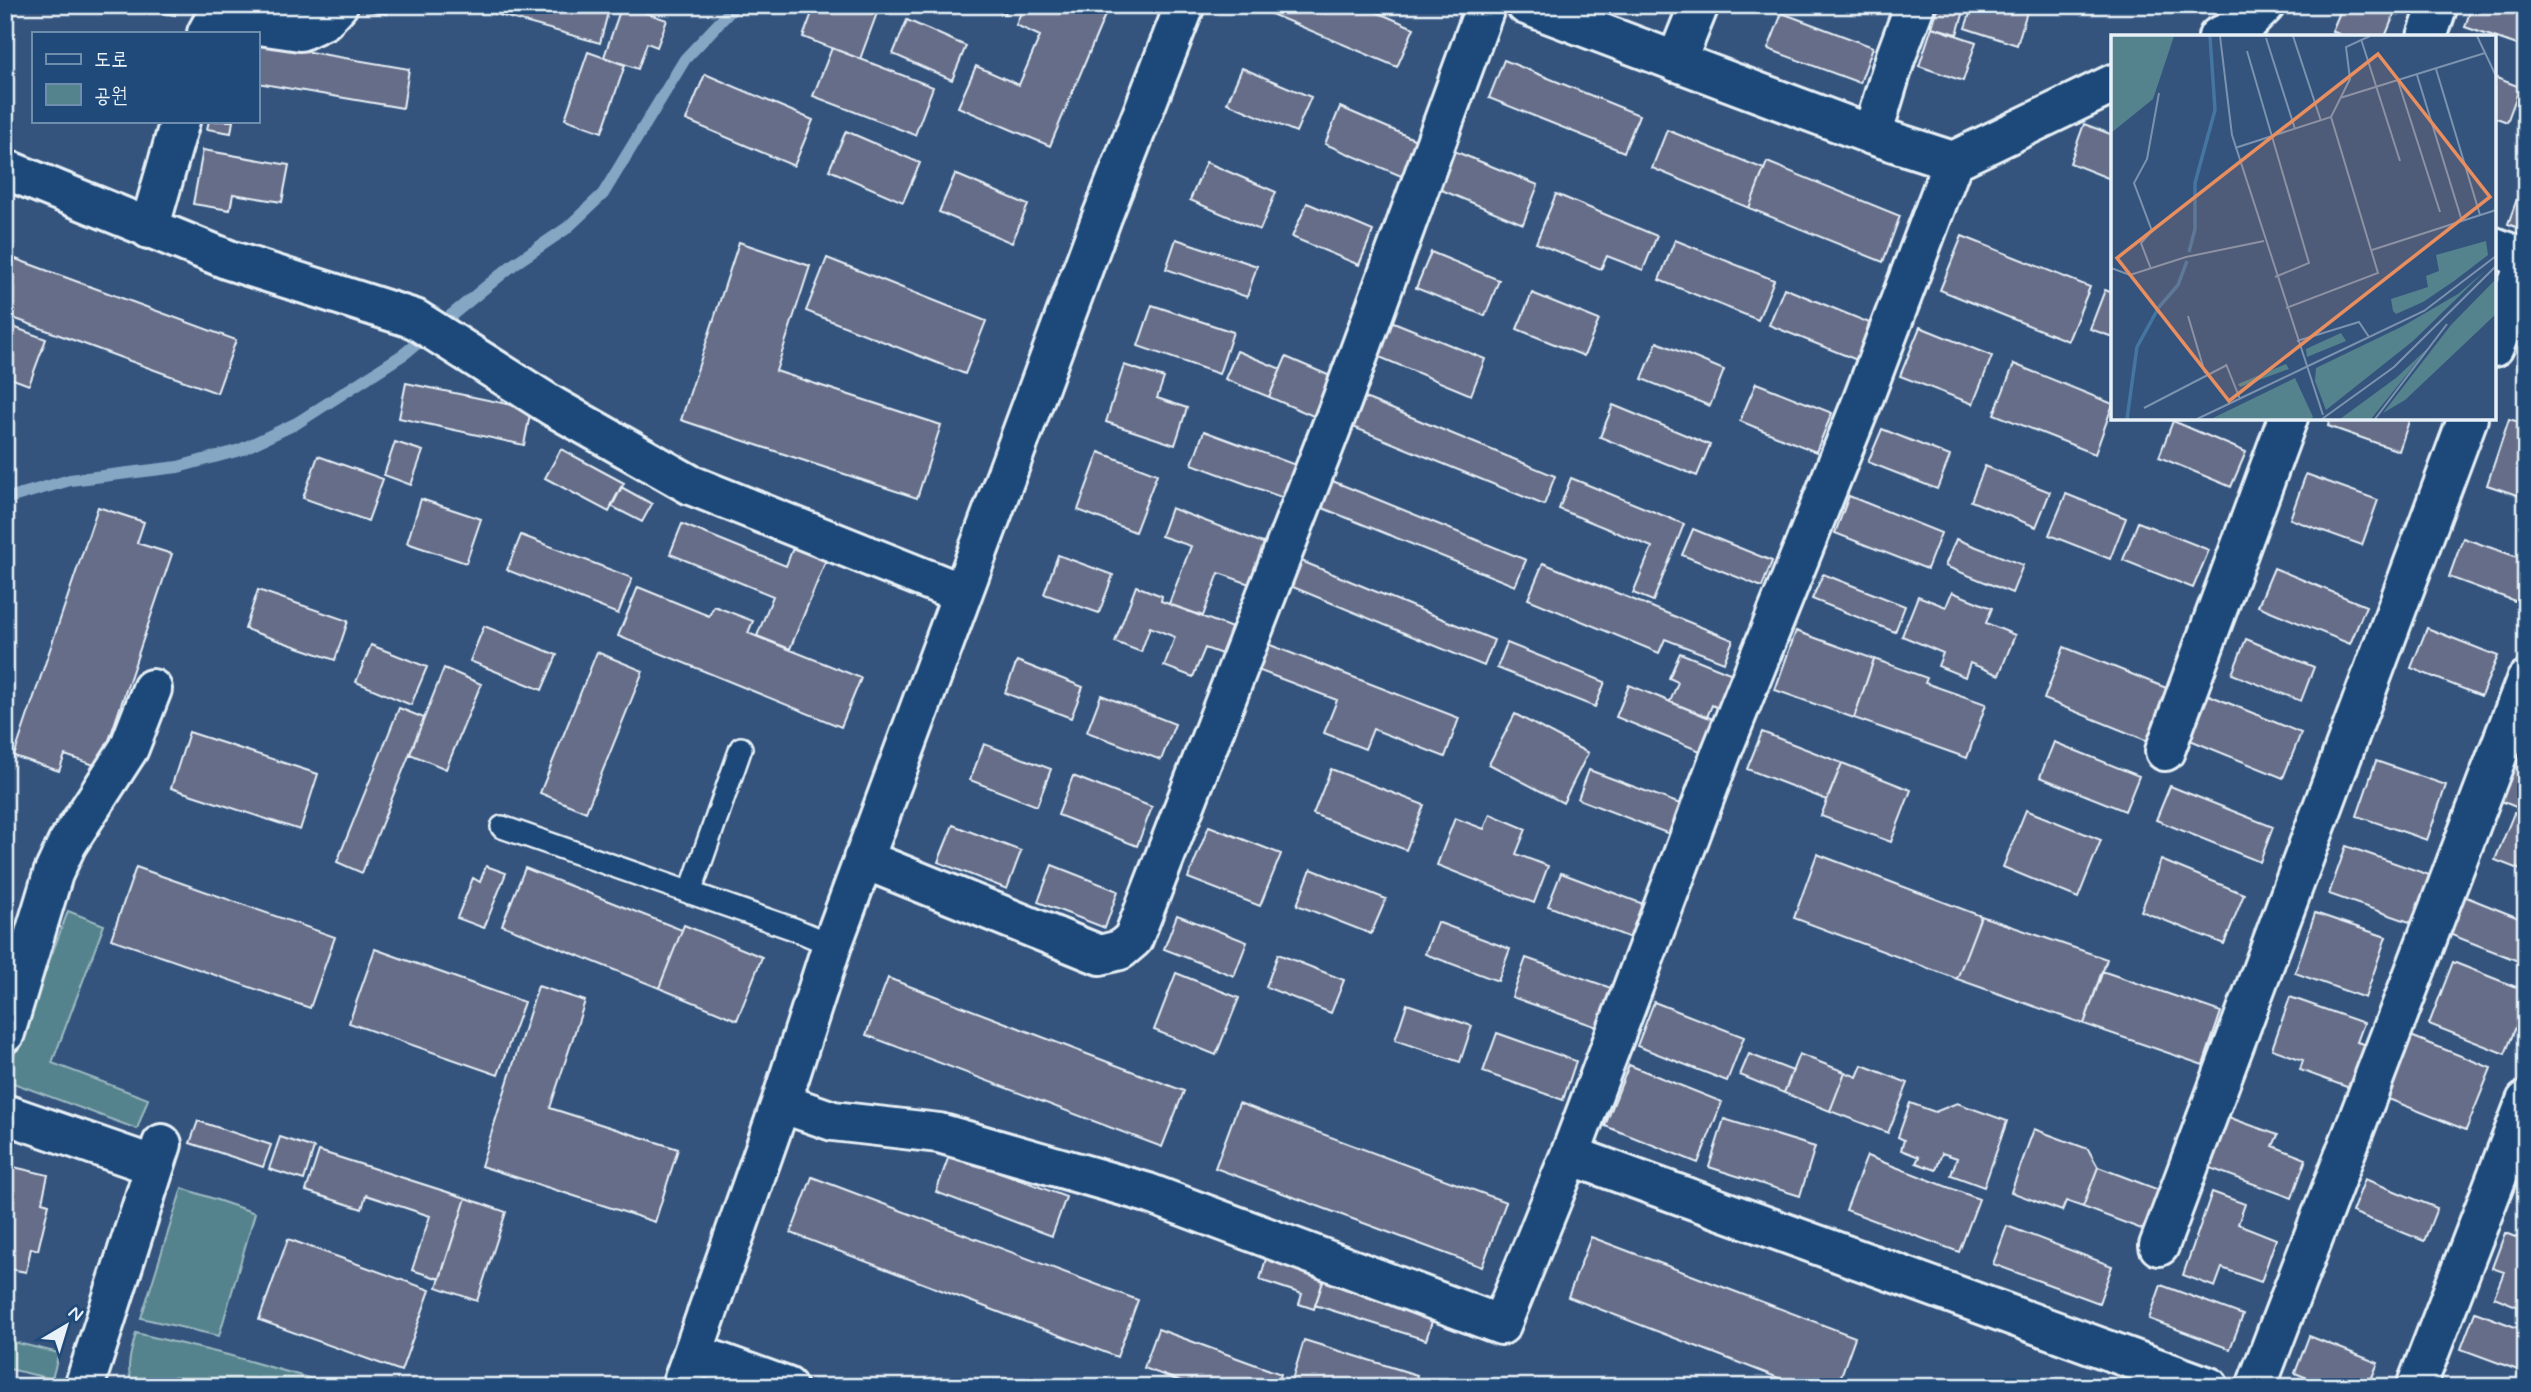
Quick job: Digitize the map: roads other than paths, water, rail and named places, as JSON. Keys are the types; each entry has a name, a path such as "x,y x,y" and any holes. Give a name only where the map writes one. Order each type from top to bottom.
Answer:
{"street":[{"path":"208,32 212,24 233,21 300,31 324,20 338,5"},
{"path":"787,1387 687,1370 863,859 1102,217 1185,5"},
{"path":"863,859 1100,955 1120,950 1133,939 1332,426 1486,5"},
{"path":"1526,5 1872,135 1953,160 2108,90"},
{"path":"1676,62 1699,5"},
{"path":"1872,135 1914,5"},
{"path":"2222,35 2246,24 2265,5"},
{"path":"2428,35 2438,5"},
{"path":"149,229 180,122"},
{"path":"781,1103 833,1121 939,1133 1148,1193 1501,1325 1570,1155 1723,751 1862,402 1953,160"},
{"path":"5,169 229,260 429,328 552,406 691,485 961,593"},
{"path":"2496,248 2526,260 2496,342"},
{"path":"2165,751 2287,420"},
{"path":"2159,1245 2467,420"},
{"path":"2256,1387 2526,680"},
{"path":"5,1033 53,874 67,844 129,748 152,690"},
{"path":"2416,1387 2526,1101"},
{"path":"5,1114 158,1155 85,1387"},
{"path":"1570,1155 2209,1387"}],"lane":[{"path":"690,893 741,748"},
{"path":"502,827 832,944"}],"waterway":[{"path":"5,499 70,480 178,467 240,450 297,423 404,354 514,264 567,228 603,194 685,59 736,5"}]}
